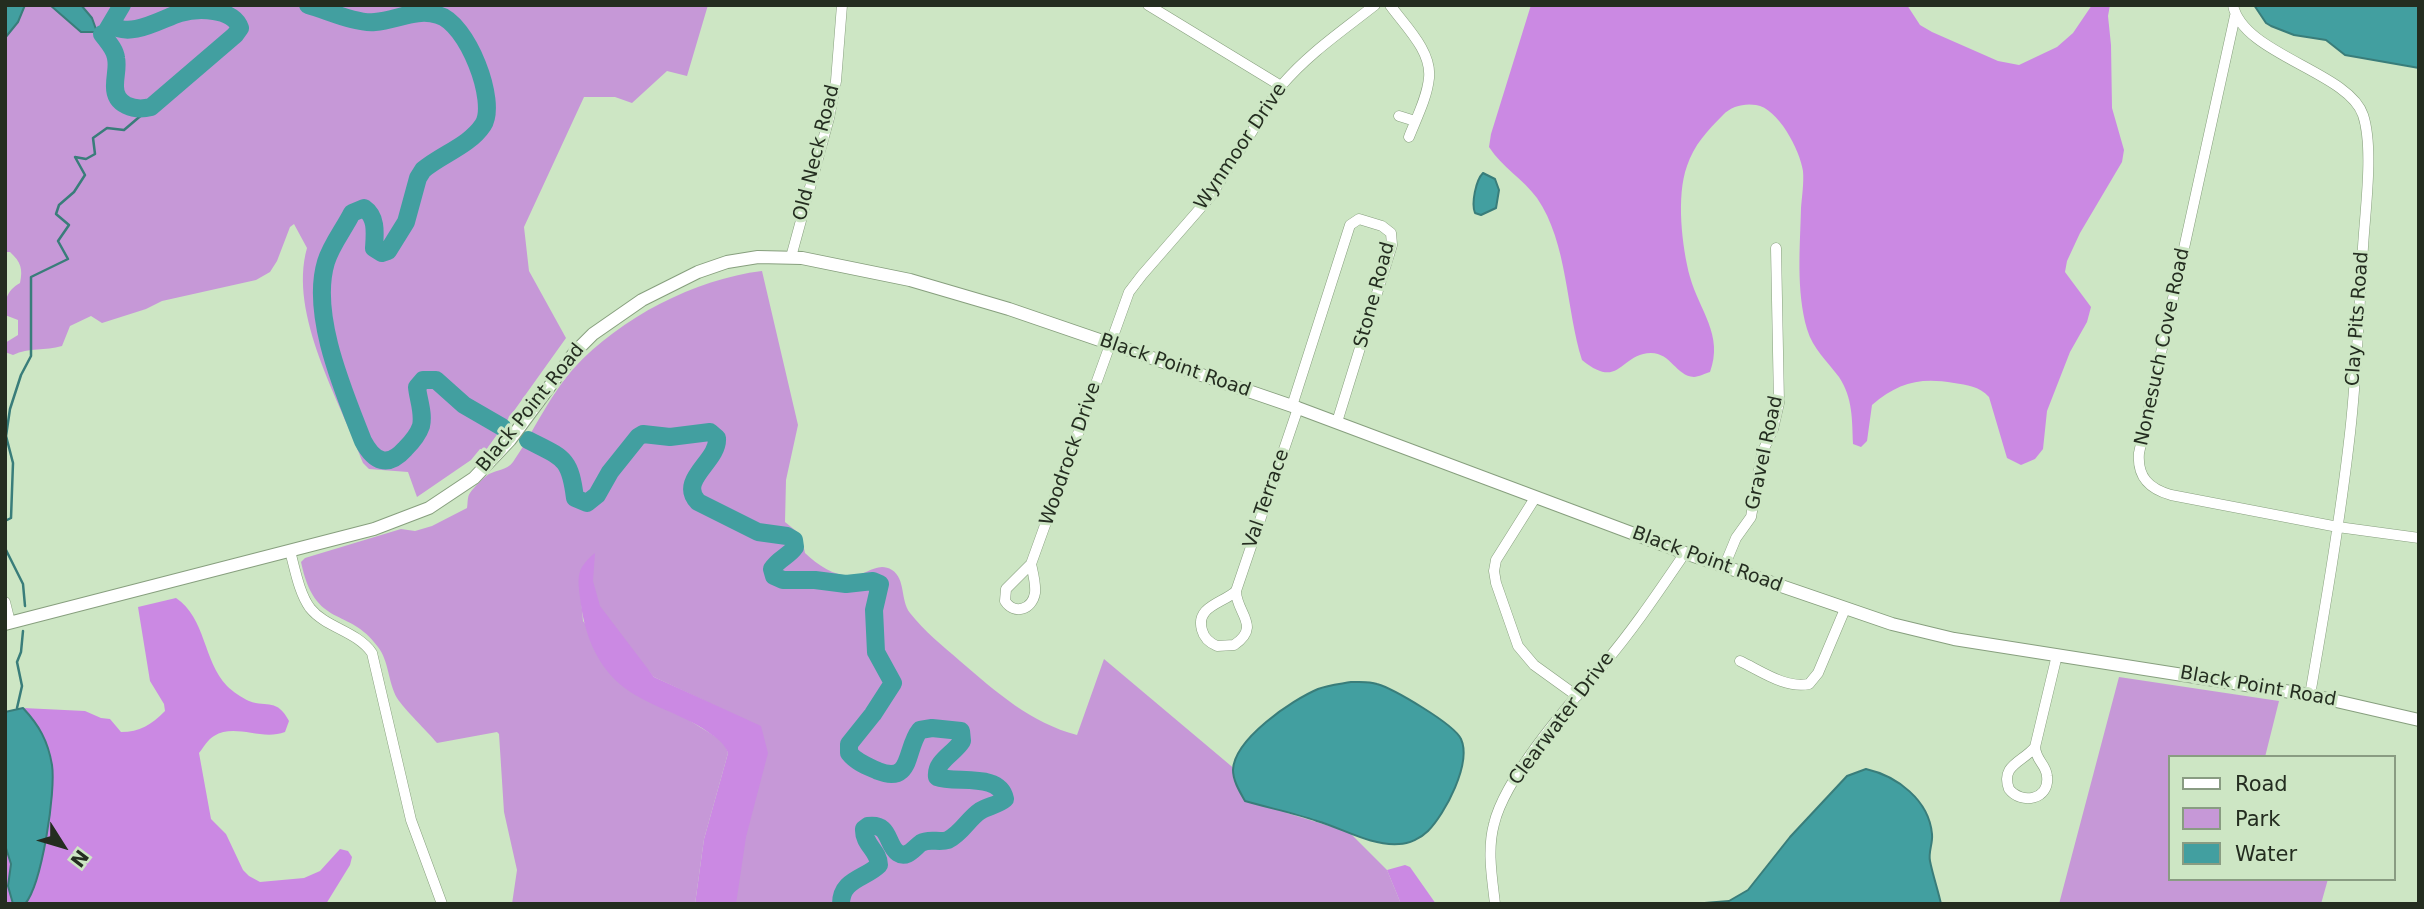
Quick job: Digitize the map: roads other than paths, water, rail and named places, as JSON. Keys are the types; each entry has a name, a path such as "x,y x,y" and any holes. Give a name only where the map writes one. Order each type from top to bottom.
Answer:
{"main road":[{"name":"Black Point Road","path":"8,623 290,551 398,521 429,508 463,486 510,440 575,352 600,329 642,300 698,272 727,262 758,257 791,257 921,283 1111,344 1337,422 1535,498 1845,609 1934,634 2310,695 2419,720"}],"street":[{"name":"Old Neck Road","path":"791,257 829,118 836,81 842,5"},
{"path":"1148,5 1281,86"},
{"name":"Wynmoor Drive","path":"1111,344 1126,298 1135,284 1210,197 1281,86 1317,49 1375,5"},
{"path":"1390,5 1417,41 1429,69 1429,78 1409,137"},
{"name":"Nonesuch Cove Road","path":"2234,11 2139,453 2140,470 2151,488 2171,495 2338,527 2419,538"},
{"name":"Clay Pits Road","path":"2234,11 2278,52 2344,91 2364,117 2367,165 2350,430 2338,527 2310,695"},
{"path":"1399,116 1415,121"},
{"name":"Stone Road","path":"1295,407 1350,225 1359,219 1382,226 1391,233 1392,245 1337,422"},
{"name":"Gravel Road","path":"1724,567 1736,538 1751,517 1762,453 1779,403 1776,248"},
{"name":"Woodrock Drive","path":"1031,564 1111,344"},
{"name":"Val Terrace","path":"1236,591 1295,407"},
{"path":"1535,498 1496,560 1496,583 1514,638 1523,653 1577,696"},
{"path":"290,551 297,577 312,609 361,641 372,653 411,820 442,904"},
{"name":"Clearwater Drive","path":"1495,904 1490,848 1494,822 1500,806 1516,778 1685,553"},
{"path":"1236,591 1238,603 1247,621 1245,633 1234,645 1217,646 1204,636 1202,619 1211,605 1236,591"},
{"path":"5,602 8,623"},
{"path":"1741,661 1796,685 1810,684 1818,673 1845,609"},
{"path":"2035,747 2014,763 2007,775 2009,789 2022,798 2038,796 2047,783 2047,773 2036,756 2035,747 2057,655"}],"water":[{"path":"5,5 25,5 18,22 5,38"},
{"path":"50,5 81,5 92,18 97,32 81,32"},
{"path":"2254,5 2419,5 2419,68 2345,55 2326,40 2294,35 2271,26"},
{"path":"1483,173 1495,179 1499,190 1496,208 1481,215 1475,213 1474,198 1476,186"},
{"path":"1351,682 1374,683 1385,687 1436,716 1461,739 1463,761 1449,801 1428,831 1411,842 1378,842 1308,818 1245,801 1235,782 1233,770 1236,758 1253,734 1266,722 1318,689"},
{"path":"23,708 38,727 48,748 53,778 46,837 37,878 25,904 13,904 8,886 11,864 5,845 5,712"},
{"path":"1866,769 1900,784 1910,791 1925,810 1932,834 1930,861 1941,904 1692,904 1729,901 1748,890 1790,837 1847,776"}],"waterway":[{"path":"106,32 122,5"},
{"path":"308,5 367,22 422,13 438,15 449,21 469,47 483,82 486,99 487,114 477,132 423,170 418,178 406,222 388,251 382,253 374,248 373,221 364,208 352,213 328,256 322,283 326,329 331,353 363,441 372,454 382,460 393,459 405,449 421,426 417,387 423,380 436,380 464,405 502,427"},
{"path":"102,34 115,55 118,98 132,107 145,108 151,107 240,28 236,21 223,13 205,10 180,13 136,29 127,30 112,24"},
{"path":"5,521 11,518 13,463 6,436 10,409 21,375 31,356 31,277 68,259 58,241 69,225 56,214 59,205 74,192 85,175 75,157 86,159 95,154 93,138 107,128 124,130 151,107"},
{"path":"528,440 563,460 570,474 575,498 587,503 597,495 610,472 643,434 670,437 710,432 717,438 716,446 695,478 693,494 698,502 758,532 787,536 794,540 795,547 772,569 774,576 783,580 846,584 873,581 880,584 874,610 876,652 893,683 849,744 849,753 878,771 897,773 903,769 920,730 932,728 961,731 962,741 939,766 937,777 986,782 995,785 1005,799 980,811 948,840 921,843 904,855 894,849 881,828 868,826 864,829 864,834 877,856 879,865 849,884 841,904"},
{"path":"5,548 23,584 25,606"},
{"path":"17,708 22,686 17,662 23,631"}]}
